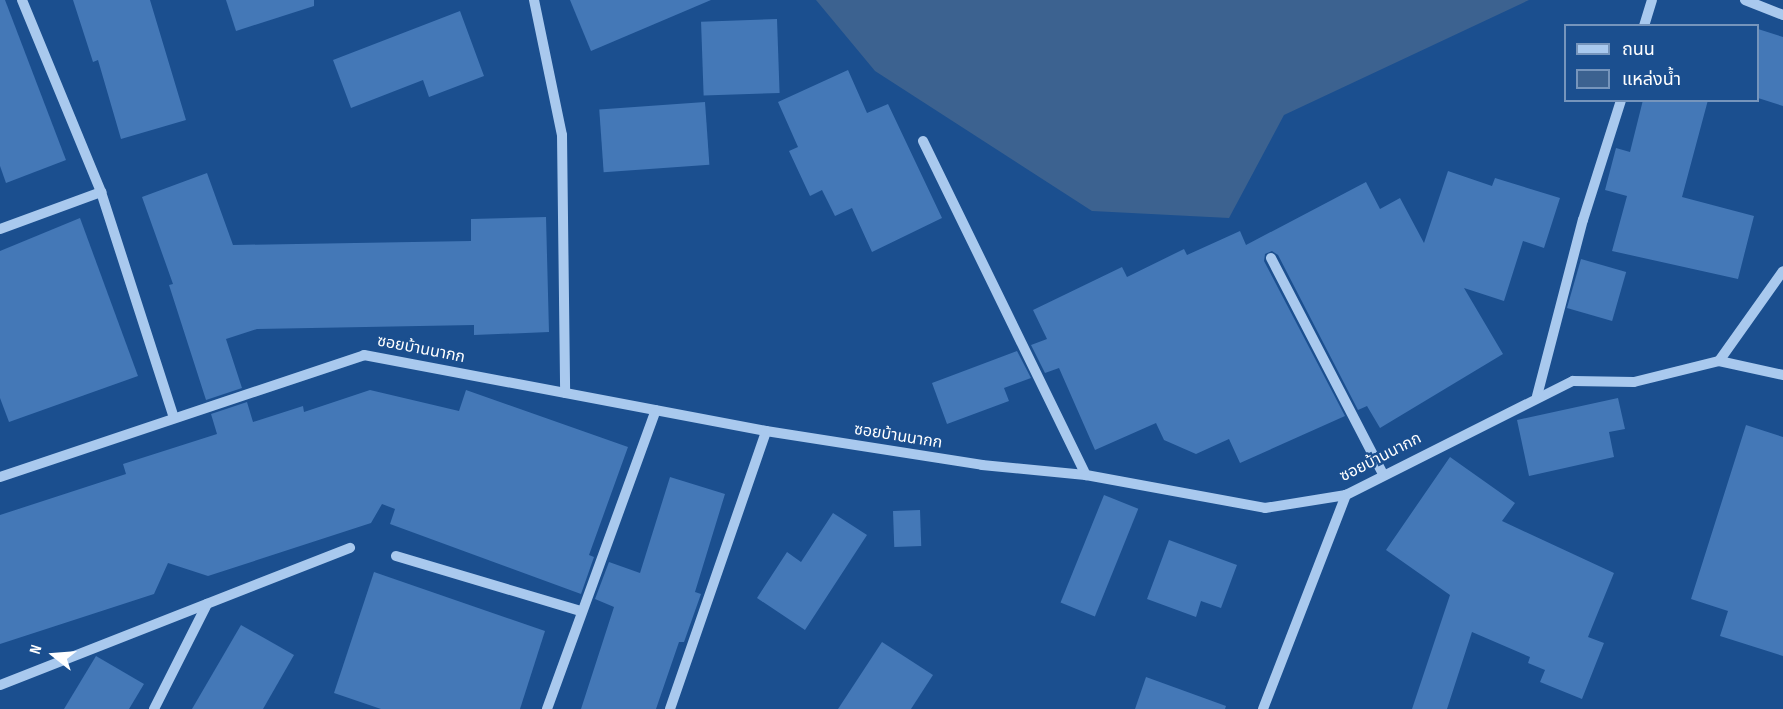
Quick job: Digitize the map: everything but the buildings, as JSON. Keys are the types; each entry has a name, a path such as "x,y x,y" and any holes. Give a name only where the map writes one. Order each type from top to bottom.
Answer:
{"street":[{"path":"22,0 101,192 174,418"},
{"path":"534,0 562,135 565,393"},
{"path":"1645,24 1652,0"},
{"path":"1745,0 1783,15"},
{"path":"1537,396 1584,220 1620,102"},
{"path":"923,141 1086,475"},
{"path":"0,229 101,192"},
{"path":"1271,258 1383,474"},
{"path":"1719,361 1783,271"},
{"name":"ซอยบ้านนากก","path":"0,477 364,355 766,431 982,465 1086,475 1265,508 1346,495 1537,396 1573,381 1634,382 1719,361 1783,375"},
{"path":"547,709 656,410"},
{"path":"670,709 766,431"},
{"path":"1263,709 1346,495"},
{"path":"0,685 350,548"},
{"path":"396,556 581,611"},
{"path":"154,709 207,604"}],"water":[{"path":"816,0 1529,0 1284,115 1229,218 1092,211 875,71"}]}
